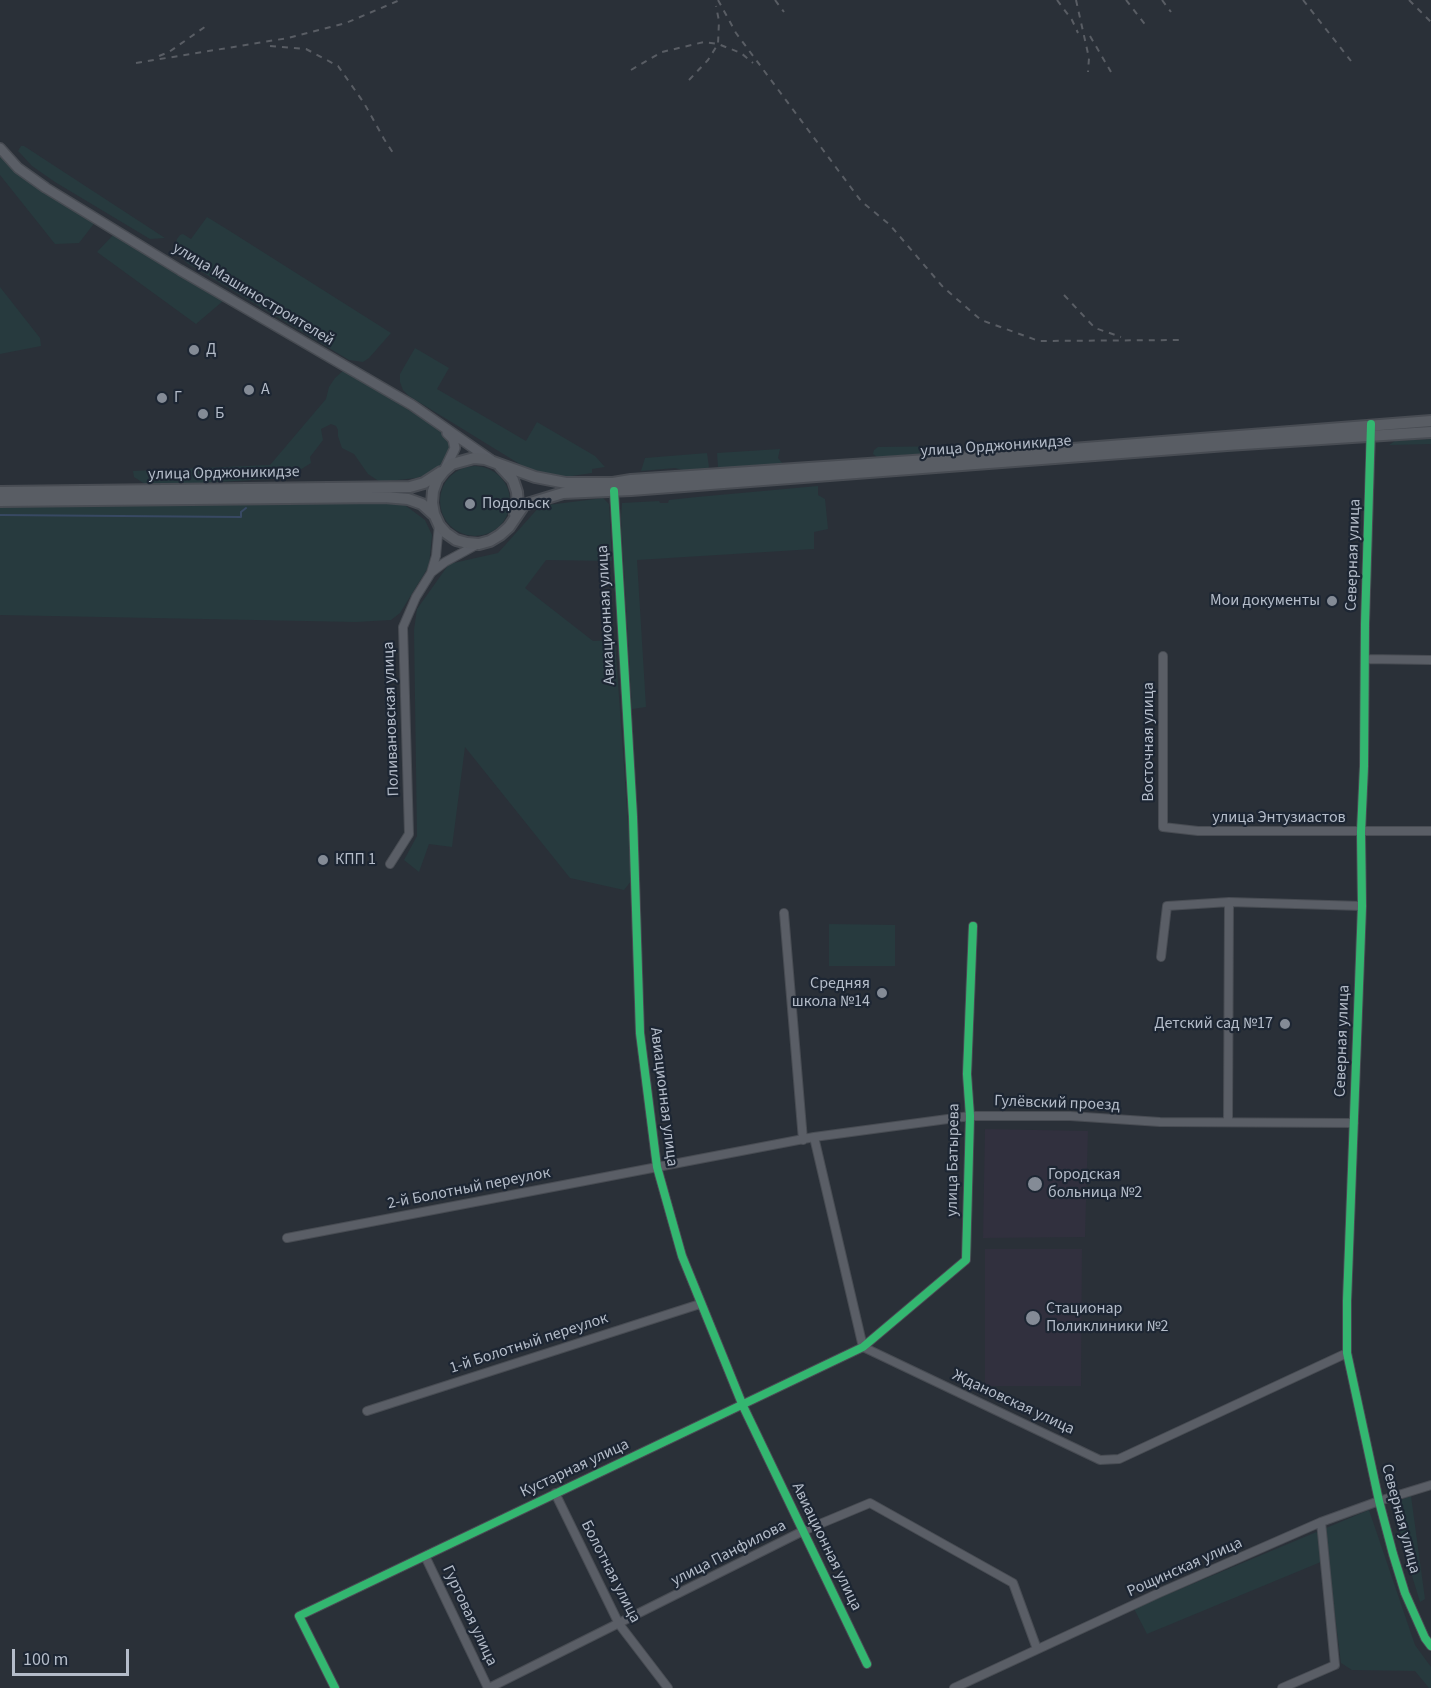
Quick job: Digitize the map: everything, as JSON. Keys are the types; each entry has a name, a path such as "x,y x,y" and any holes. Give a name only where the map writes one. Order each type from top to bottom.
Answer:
{"main road":[{"name":"улица Орджоникидзе","path":"565,488 614,491 1371,430 1431,421"},
{"name":"улица Орджоникидзе","path":"565,488 631,480 1371,430 1431,432"},
{"path":"474,458 485,459 565,488 524,505 509,527 500,535 479,544 456,540 446,534 434,514 432,503 437,480 444,471 452,464 474,458"},
{"path":"495,463 505,470 515,486 518,505 515,517"},
{"name":"улица Орджоникидзе","path":"0,492 410,487 424,483 444,471"},
{"name":"улица Орджоникидзе","path":"0,501 384,497 408,499 422,504 434,514"}],"street":[{"name":"улица Машиностроителей","path":"0,148 18,168 46,188 180,270 412,405 495,463"},
{"path":"412,405 453,440 455,448 444,471"},
{"name":"Северная улица","path":"1371,430 1361,832 1362,906 1347,1353 1379,1501 1405,1593 1431,1646"},
{"name":"Авиационная улица","path":"614,491 633,817 640,1034 657,1167 682,1256 742,1406 867,1664"},
{"path":"431,573 436,556 439,525"},
{"path":"431,573 445,562 479,544"},
{"name":"Поливановская улица","path":"390,864 409,834 403,627 416,597 431,573"},
{"name":"Восточная улица","path":"1163,656 1163,827"},
{"path":"1365,660 1431,660"},
{"name":"улица Энтузиастов","path":"1163,827 1198,831 1431,831"},
{"path":"1161,957 1167,906 1229,902 1362,906"},
{"path":"1227,1122 1229,902"},
{"path":"784,913 803,1140"},
{"name":"улица Батырева","path":"863,1347 966,1260 970,1116 967,1074 973,926"},
{"name":"Гулёвский проезд","path":"657,1167 814,1137 970,1116 1070,1116 1160,1122 1354,1123"},
{"path":"814,1137 863,1347"},
{"name":"2-й Болотный переулок","path":"287,1239 657,1167"},
{"name":"1-й Болотный переулок","path":"367,1411 700,1304"},
{"name":"Ждановская улица","path":"863,1347 1100,1460 1119,1459 1347,1353"},
{"name":"Кустарная улица","path":"335,1688 299,1616 863,1347"},
{"name":"Рощинская улица","path":"954,1688 1321,1522 1431,1485"},
{"name":"Болотная улица","path":"555,1492 619,1624 668,1688"},
{"name":"улица Панфилова","path":"488,1688 803,1531 870,1503 1012,1583 1037,1649"},
{"path":"1282,1688 1335,1665 1321,1522"},
{"name":"Гуртовая улица","path":"425,1556 488,1688"}],"shaded area":[{"name":"Городская больница №2","path":"985,1129 1088,1131 1085,1237 983,1238"},
{"name":"Стационар Поликлиники №2","path":"985,1249 1082,1249 1081,1386 985,1386"}],"green space":[{"path":"0,146 13,164 96,221 79,243 55,244 0,175"},
{"path":"21,146 165,238 150,239 55,182 32,166 18,151"},
{"path":"207,217 391,333 363,362 349,360 187,263 177,253 175,247 177,239 183,234 191,239"},
{"path":"115,233 224,296 223,301 196,324 97,252"},
{"path":"0,287 40,338 41,346 0,354"},
{"path":"415,348 449,368 437,389 526,441 537,422 595,456 605,467 592,469 592,473 558,478 531,471 409,396 403,390 400,374"},
{"path":"345,369 446,434 449,441 449,452 439,467 430,474 416,478 380,482 368,474 354,454 342,448 338,430 331,424 321,429 323,440 310,457 311,463 287,478 148,486 134,477 133,471 270,465 326,399 329,387"},
{"path":"1431,439 1431,444 1389,445 1395,441"},
{"path":"962,446 935,448 932,453 877,457 873,454 878,447"},
{"path":"780,449 778,458 784,465 720,469 718,467 717,453"},
{"path":"707,453 709,467 706,470 690,472 675,468 641,471 645,458"},
{"path":"482,466 495,472 504,481 508,487 510,501 508,515 500,526 489,534 468,536 450,526 442,515 440,494 450,476 461,468"},
{"path":"818,486 818,495 825,499 828,529 814,532 814,549 637,560 646,707 632,709 622,503 659,501 668,503 669,500"},
{"path":"603,498 609,504 612,561 546,560 525,588 593,641 615,640 632,880 624,890 570,878 465,747 452,847 429,844 419,872 404,860 417,836 414,630 417,609 449,564 498,553 540,506"},
{"path":"402,503 425,520 432,535 429,566 400,613 391,620 356,622 0,615 0,507"},
{"path":"829,924 895,925 895,966 829,966"},
{"path":"1411,1496 1425,1599 1420,1602 1409,1566 1412,1562 1408,1542 1402,1537 1393,1510 1397,1501"},
{"path":"1369,1510 1415,1645 1431,1667 1431,1688 1415,1671 1352,1670 1341,1663 1328,1559 1147,1634 1130,1601 1135,1608"}],"waterway":[{"path":"0,515 241,517 241,512 246,508"}],"railway":[{"path":"136,63 288,38 346,23 400,0"},
{"path":"718,0 736,33 861,201 890,225 943,287 981,320 1039,341 1183,340"},
{"path":"775,0 784,12"},
{"path":"1057,0 1072,20 1078,33"},
{"path":"1076,0 1089,58 1088,72"},
{"path":"1126,0 1147,27"},
{"path":"1162,0 1171,12"},
{"path":"1303,0 1351,61"},
{"path":"1409,0 1431,22"},
{"path":"689,80 708,60 718,44 719,21 716,6"},
{"path":"159,56 169,52 209,24"},
{"path":"1090,36 1111,72"},
{"path":"631,70 662,52 704,42 718,44 741,53 753,63"},
{"path":"270,46 306,49 338,66 364,103 395,156"},
{"path":"1064,295 1095,328 1121,337"}],"cycle path":[{"path":"1371,424 1361,832 1362,906 1347,1353 1379,1501 1393,1554 1405,1593 1425,1638 1431,1646"},
{"path":"614,491 633,817 640,1033 657,1167 682,1256 743,1406 867,1664"},
{"path":"335,1688 299,1616 863,1347 966,1260 970,1116 967,1074 973,926"}],"place":[{"name":"Д","path":"194,350"},
{"name":"А","path":"249,390"},
{"name":"Г","path":"162,398"},
{"name":"Б","path":"203,414"},
{"name":"Подольск","path":"470,504"},
{"name":"Мои документы","path":"1332,601"},
{"name":"КПП 1","path":"323,860"},
{"name":"Средняя школа №14","path":"882,993"},
{"name":"Детский сад №17","path":"1285,1024"},
{"name":"Городская больница №2","path":"1035,1184"},
{"name":"Стационар Поликлиники №2","path":"1033,1318"}]}
